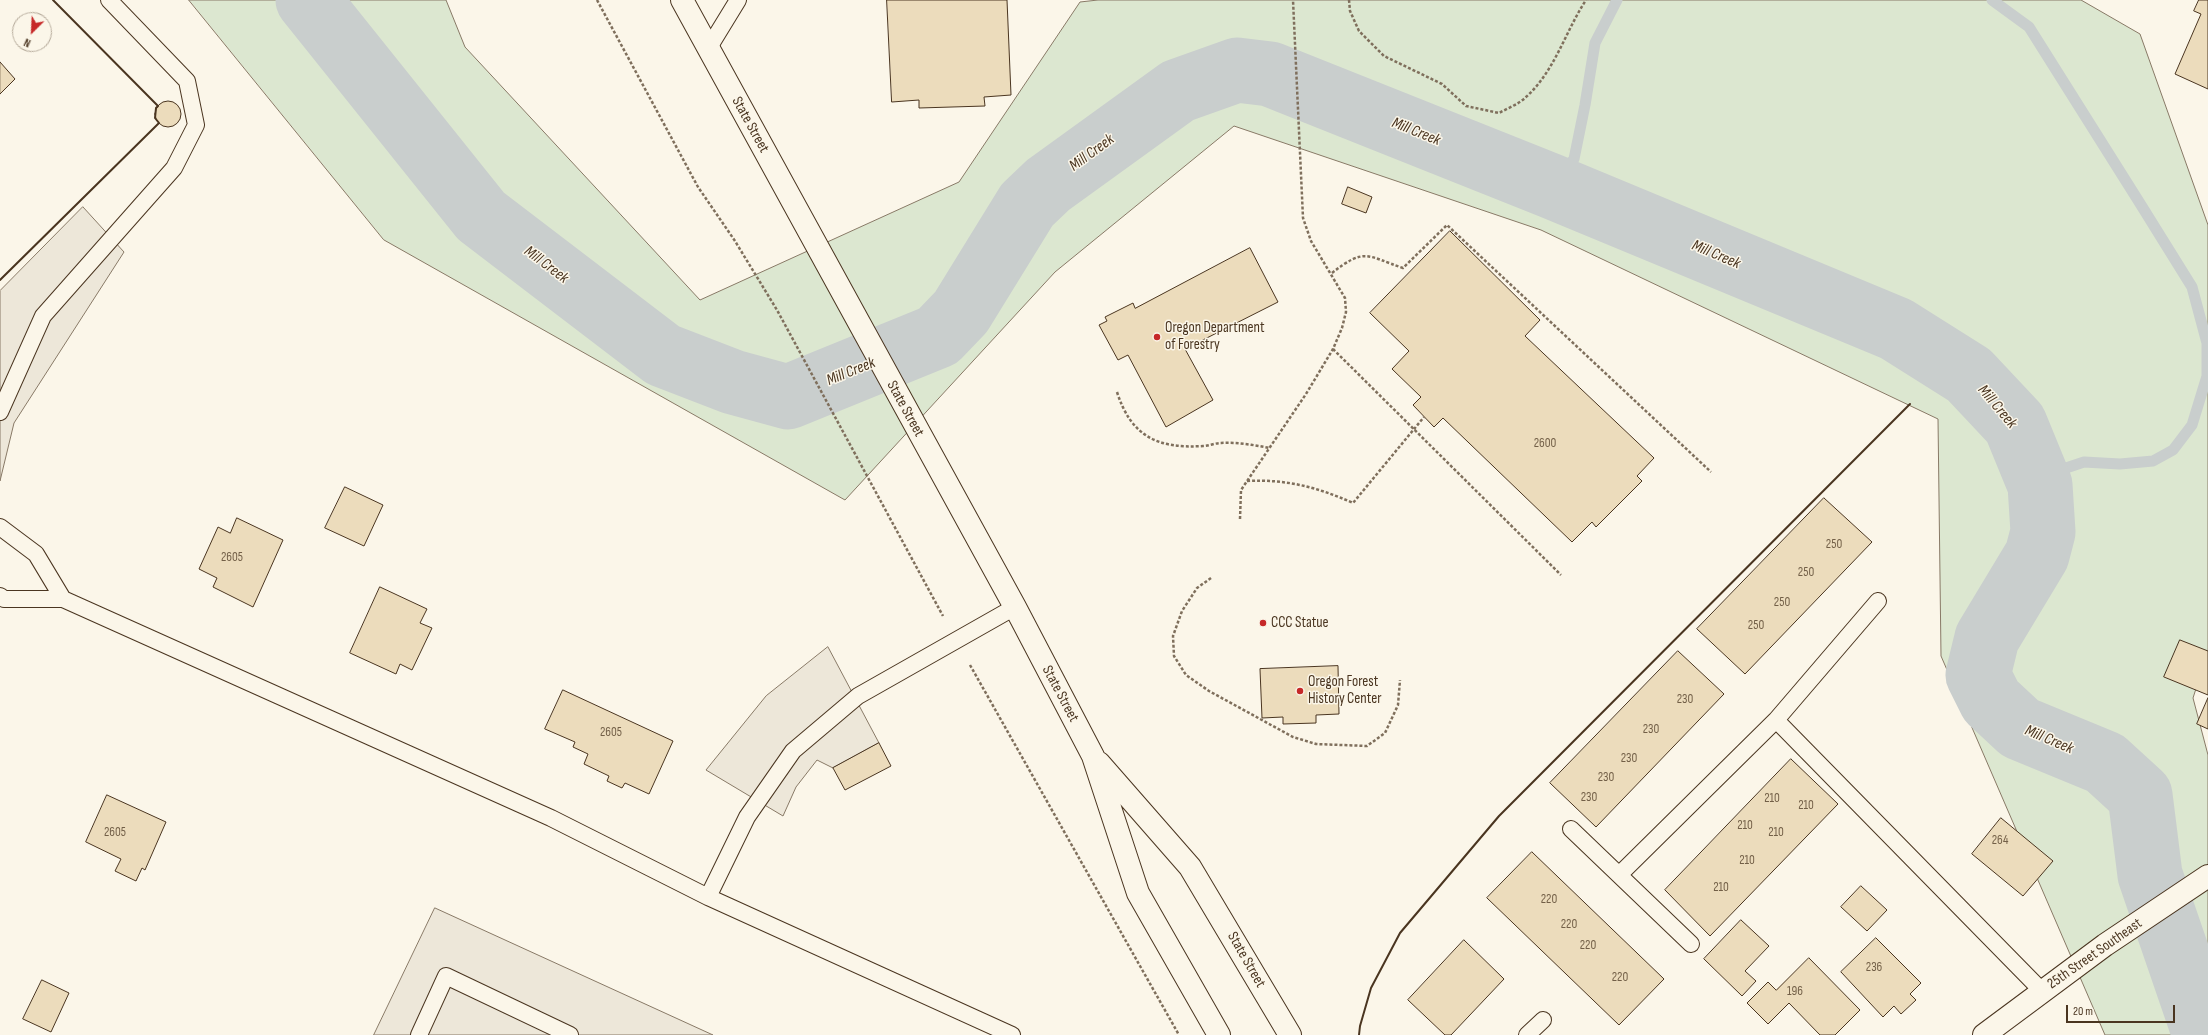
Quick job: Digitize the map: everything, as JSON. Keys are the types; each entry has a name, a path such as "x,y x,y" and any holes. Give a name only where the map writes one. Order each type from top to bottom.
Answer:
{"main road":[{"name":"State Street","path":"682,0 1015,607 1093,756 1138,893 1169,950 1219,1035"},
{"name":"State Street","path":"1093,756 1190,866 1290,1035"},
{"name":"25th Street Southeast","path":"1984,1035 2105,945 2208,876"}],"lane":[{"path":"0,412 43,316 174,168 196,125 187,81 109,0"},
{"path":"708,49 738,0"},
{"path":"0,528 36,554 63,599"},
{"path":"0,596 4,599 63,599 551,818 708,897 1012,1035"},
{"path":"1619,875 1776,720 1878,601"},
{"path":"708,897 747,818 793,751 858,696 1015,607"},
{"path":"1776,720 2042,991"},
{"path":"1571,829 1692,944"},
{"path":"419,1035 446,976 570,1035"},
{"path":"1527,1035 1543,1020"}],"path":[{"path":"597,0 698,187 735,241 777,310 956,640 1179,1035"},
{"path":"1240,519 1241,490 1270,448 1333,349 1342,328 1346,312 1345,298 1332,273 1311,241 1303,218 1293,0"},
{"path":"1349,0 1350,11 1359,30 1384,56 1442,84 1466,106 1500,113 1525,98 1548,73 1566,35 1586,0"},
{"path":"1332,273 1346,262 1361,255 1378,258 1403,268 1447,225 1711,472"},
{"path":"1333,349 1413,431 1561,575"},
{"path":"1117,392 1123,411 1133,426 1148,437 1174,446 1204,446 1220,443 1270,448"},
{"path":"1247,481 1268,480 1322,490 1353,503 1424,417"},
{"path":"1211,578 1197,588 1182,611 1173,636 1174,656 1186,675 1209,691 1293,737 1316,744 1366,746 1385,733 1398,705 1400,680"}],"green space":[{"path":"189,0 446,0 465,47 700,300 959,182 1080,2 1098,0 2081,0 2140,34 2208,225 2208,651 2193,698 2208,755 2208,1035 2105,1035 1941,656 1938,419 1541,230 1234,126 1055,272 845,500 384,240"}],"shaded area":[{"path":"83,207 124,252 14,423 0,481 0,291"},
{"path":"828,647 879,743 833,768 817,760 796,787 783,816 706,770 766,696"},
{"path":"435,908 713,1035 374,1035"}],"building":[{"path":"887,0 1007,0 1011,95 984,97 985,106 919,108 919,100 892,102"},
{"path":"2199,0 2208,0 2208,89 2175,74 2201,14 2194,11"},
{"path":"0,62 15,79 0,94"},
{"path":"168,101 177,105 181,114 177,123 168,127 159,123 155,114 159,105"},
{"path":"1348,187 1372,197 1366,213 1342,204"},
{"path":"1450,231 1540,320 1525,336 1654,458 1637,476 1642,481 1596,527 1592,522 1572,542 1443,418 1434,427 1413,405 1421,397 1392,369 1409,351 1370,313"},
{"name":"Oregon Department of Forestry","path":"1250,248 1278,302 1185,349 1213,400 1166,427 1128,355 1118,360 1099,325 1107,321 1105,317 1133,303 1135,308"},
{"path":"345,487 383,505 364,546 325,528"},
{"path":"1824,498 1872,542 1745,674 1697,629"},
{"path":"237,518 283,540 253,607 213,587 217,578 199,569 218,527 230,533"},
{"path":"380,587 427,609 420,623 432,628 412,670 400,664 396,674 350,653"},
{"path":"2180,640 2208,651 2208,695 2164,677"},
{"path":"1678,651 1724,694 1596,827 1550,783"},
{"name":"Oregon Forest History Center","path":"1338,666 1339,714 1316,715 1316,723 1283,724 1283,717 1262,718 1260,669"},
{"path":"563,690 673,741 649,794 625,783 622,788 607,781 609,776 584,764 588,754 573,747 575,742 545,729"},
{"path":"2208,698 2208,729 2197,724"},
{"path":"879,743 891,766 845,790 833,768"},
{"path":"1791,759 1838,804 1710,936 1665,890"},
{"path":"107,795 166,822 145,870 142,868 136,881 115,871 121,859 86,842"},
{"path":"2001,818 2053,861 2023,896 1972,854"},
{"path":"1532,852 1664,979 1619,1025 1487,898"},
{"path":"1861,886 1887,910 1867,931 1841,907"},
{"path":"1741,920 1769,946 1745,971 1756,981 1742,996 1704,959"},
{"path":"1876,938 1921,983 1910,994 1916,1000 1901,1014 1894,1006 1883,1017 1841,972"},
{"path":"1464,940 1504,979 1451,1035 1445,1035 1408,1000"},
{"path":"1809,958 1860,1010 1835,1035 1820,1035 1789,1003 1768,1024 1747,1003 1768,982 1776,990"},
{"path":"42,980 69,993 51,1032 23,1019"}],"waterway":[{"name":"Mill Creek","path":"308,0 481,216 663,355 733,382 788,397 938,336 961,312 1027,205 1048,185 1178,91 1237,70 1270,74 1551,186 1896,329 1969,375 2015,424 2040,485 2043,532 2037,555 1987,638 1978,675 1991,701 2020,728 2105,763 2140,795 2150,875 2205,1035"},
{"path":"1551,186 1574,159 1585,105 1595,43 1617,0"},
{"path":"1992,0 2029,27 2141,205 2192,287 2207,343 2207,376 2192,425 2173,450 2153,461 2120,464 2084,462 2051,473 2040,485"}],"wall":[{"path":"0,280 159,123 155,118 156,108 158,106 53,0"},
{"path":"1359,1035 1360,1026 1371,988 1400,933 1499,816 1910,404"}],"place":[{"name":"Oregon Department of Forestry","path":"1157,337"},
{"name":"CCC Statue","path":"1263,623"},
{"name":"Oregon Forest History Center","path":"1300,691"}]}
